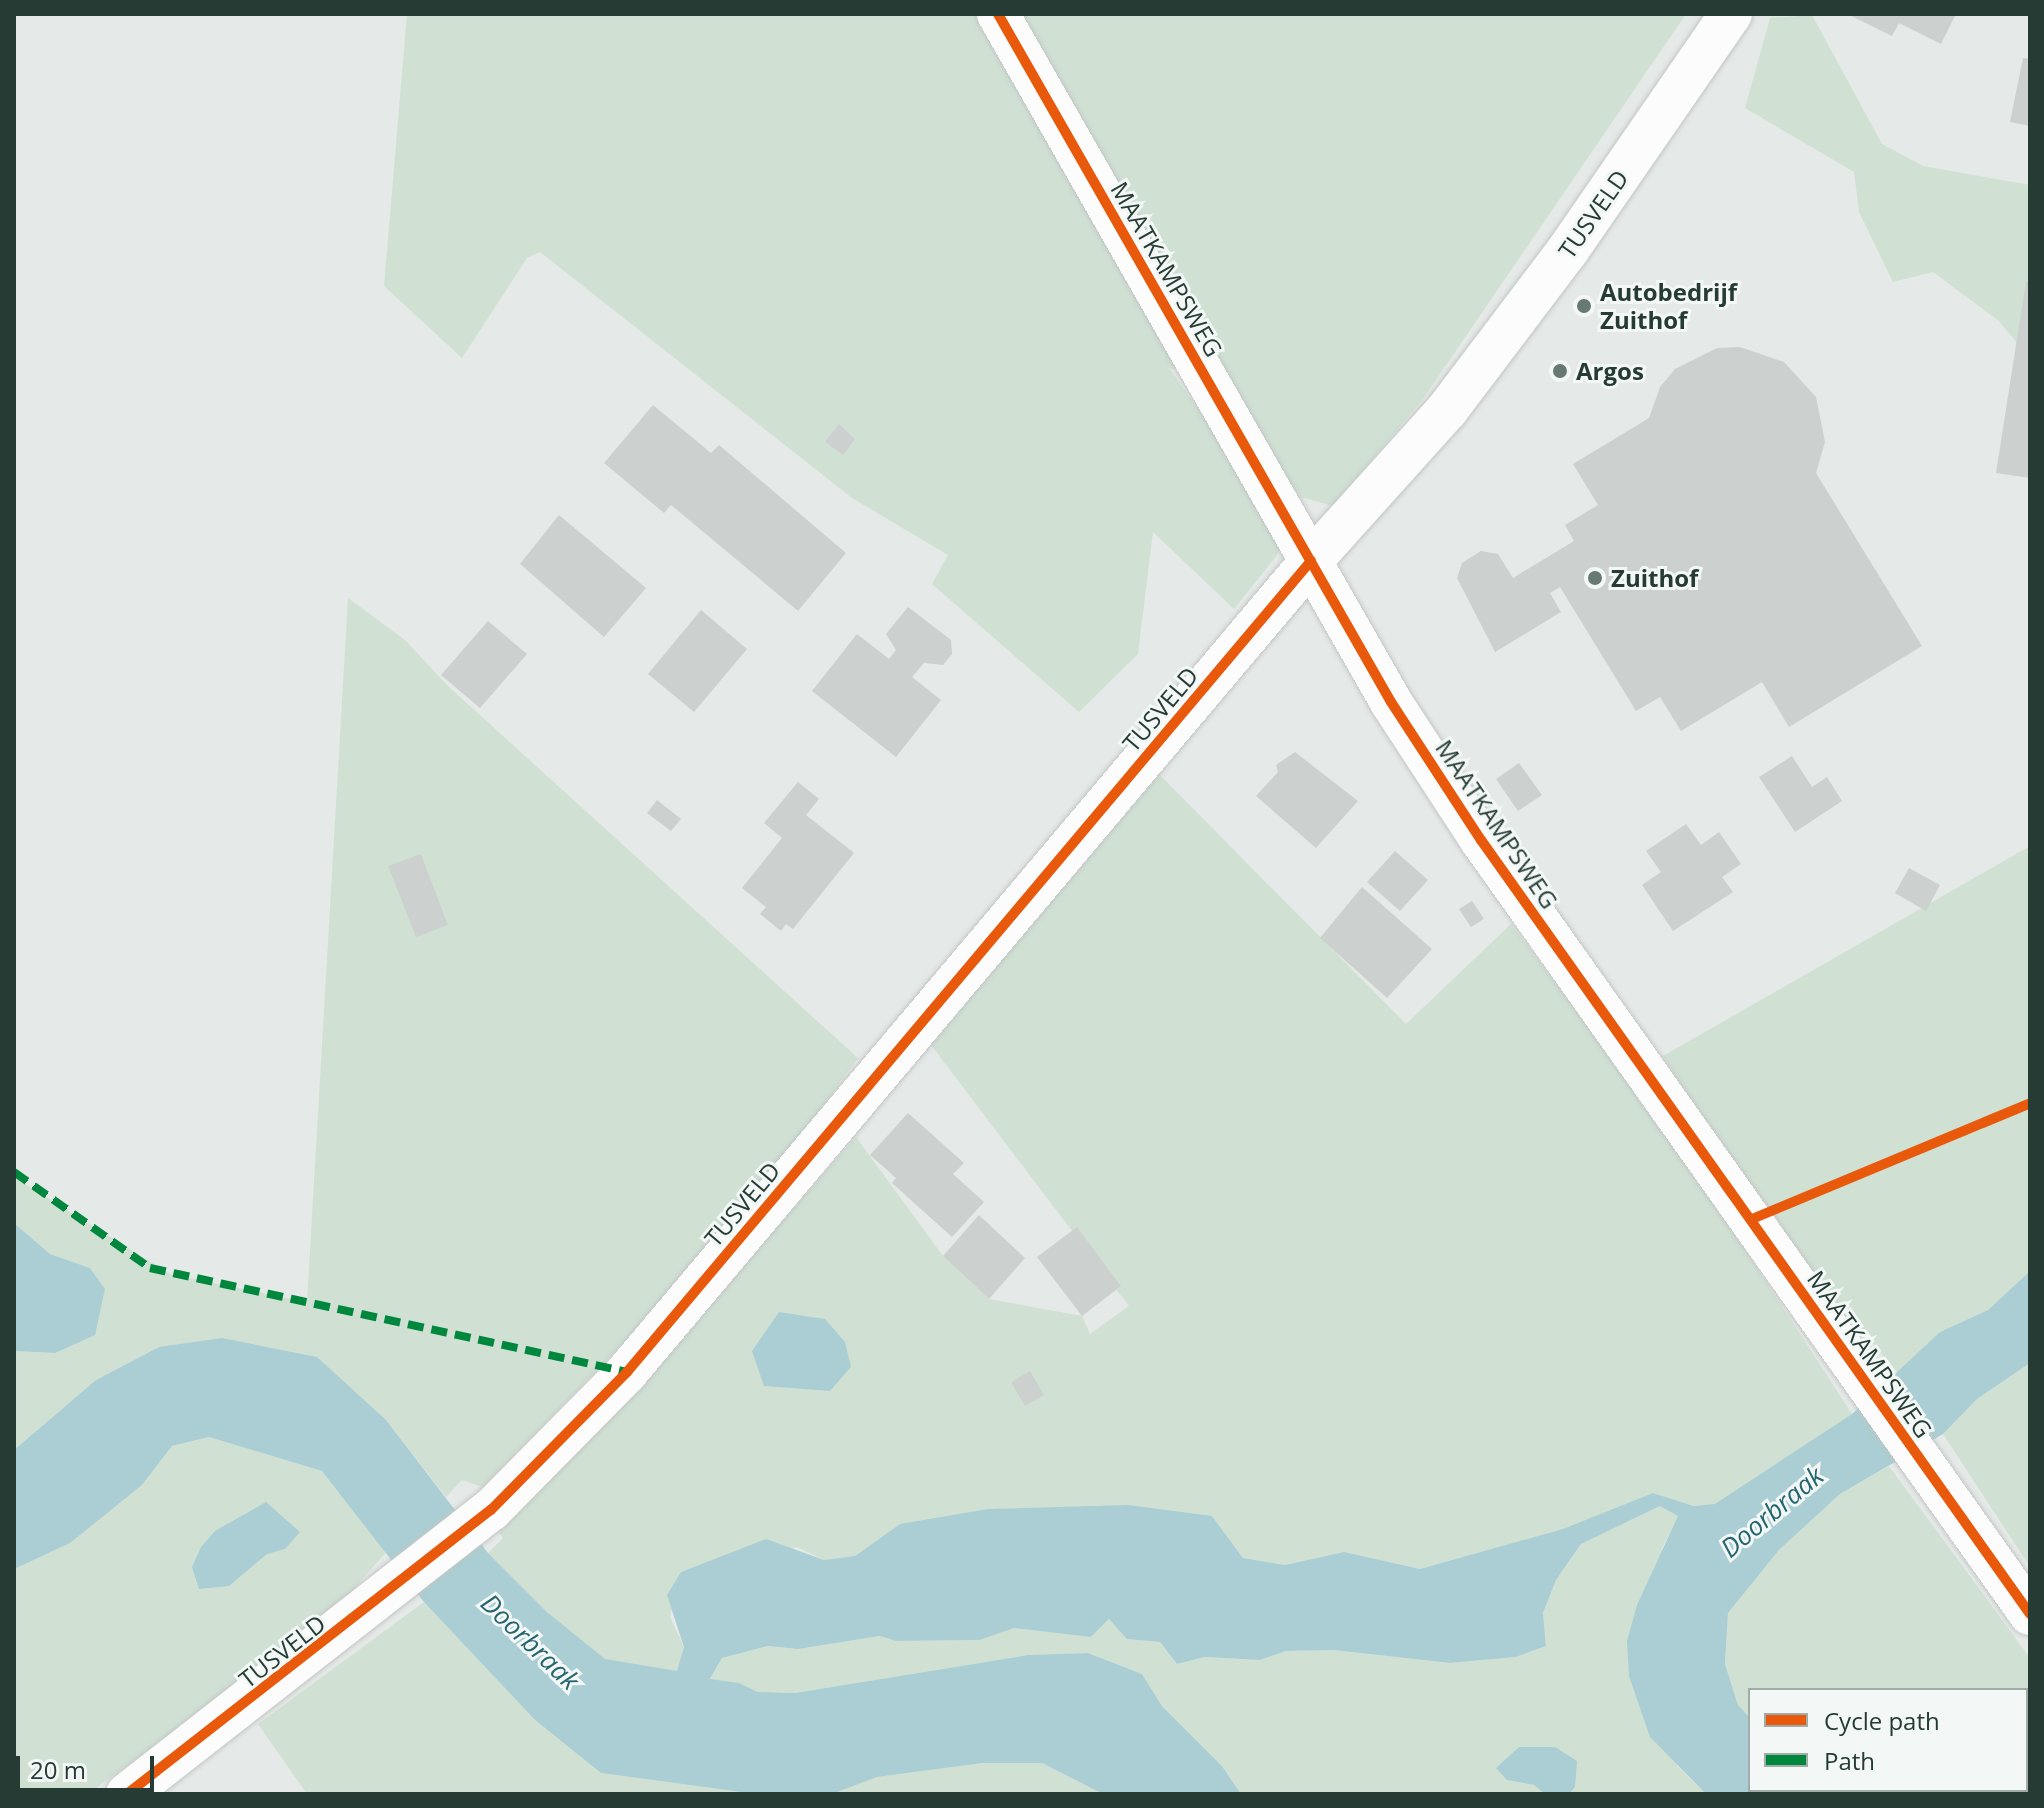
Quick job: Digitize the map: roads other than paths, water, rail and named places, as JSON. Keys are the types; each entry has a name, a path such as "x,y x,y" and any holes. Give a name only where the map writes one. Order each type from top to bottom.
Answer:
{"street":[{"name":"MAATKAMPSWEG","path":"998,14 1391,702 1481,840 2030,1614"},
{"name":"TUSVELD","path":"127,1794 395,1588 491,1510 627,1372 1311,561 1447,410 1568,250 1731,14"}],"water":[{"path":"14,1223 50,1254 90,1268 105,1289 95,1335 55,1353 14,1351"},
{"name":"Doorbraak","path":"2030,1271 2030,1363 1977,1399 1943,1434 1840,1494 1779,1550 1728,1613 1725,1664 1738,1705 1748,1716 1748,1792 1846,1794 1706,1794 1650,1737 1629,1676 1627,1641 1637,1605 1678,1516 1660,1506 1581,1544 1556,1580 1543,1613 1546,1646 1516,1657 1450,1663 1333,1650 1286,1651 1260,1660 1205,1657 1177,1664 1160,1642 1127,1639 1109,1619 1091,1637 1014,1628 980,1640 896,1641 880,1636 798,1649 768,1646 722,1658 710,1679 739,1683 758,1692 795,1693 1028,1655 1088,1653 1142,1674 1162,1706 1222,1766 1241,1794 1103,1794 1042,1763 983,1763 877,1777 832,1794 756,1794 601,1773 535,1720 424,1602 322,1471 209,1437 172,1446 142,1485 70,1543 14,1569 14,1450 96,1380 159,1347 222,1338 317,1357 386,1420 488,1553 547,1612 605,1659 677,1671 684,1647 667,1595 681,1572 766,1539 824,1560 855,1556 900,1524 988,1509 1128,1505 1212,1516 1243,1558 1285,1565 1344,1552 1420,1569 1563,1529 1653,1493 1694,1506 1715,1504 1852,1414 1940,1332 1988,1310"},
{"path":"779,1312 825,1319 845,1342 851,1367 830,1391 764,1386 752,1351"},
{"path":"266,1502 300,1532 285,1549 267,1554 229,1586 199,1589 192,1567 201,1547 215,1531"},
{"path":"1519,1747 1555,1747 1577,1761 1575,1787 1569,1794 1545,1794 1534,1785 1507,1780 1496,1768"},
{"path":"1908,1792 1993,1794 1910,1794"}],"place":[{"name":"Autobedrijf Zuithof","path":"1584,306"},
{"name":"Argos","path":"1560,371"},
{"name":"Zuithof","path":"1595,578"}]}
